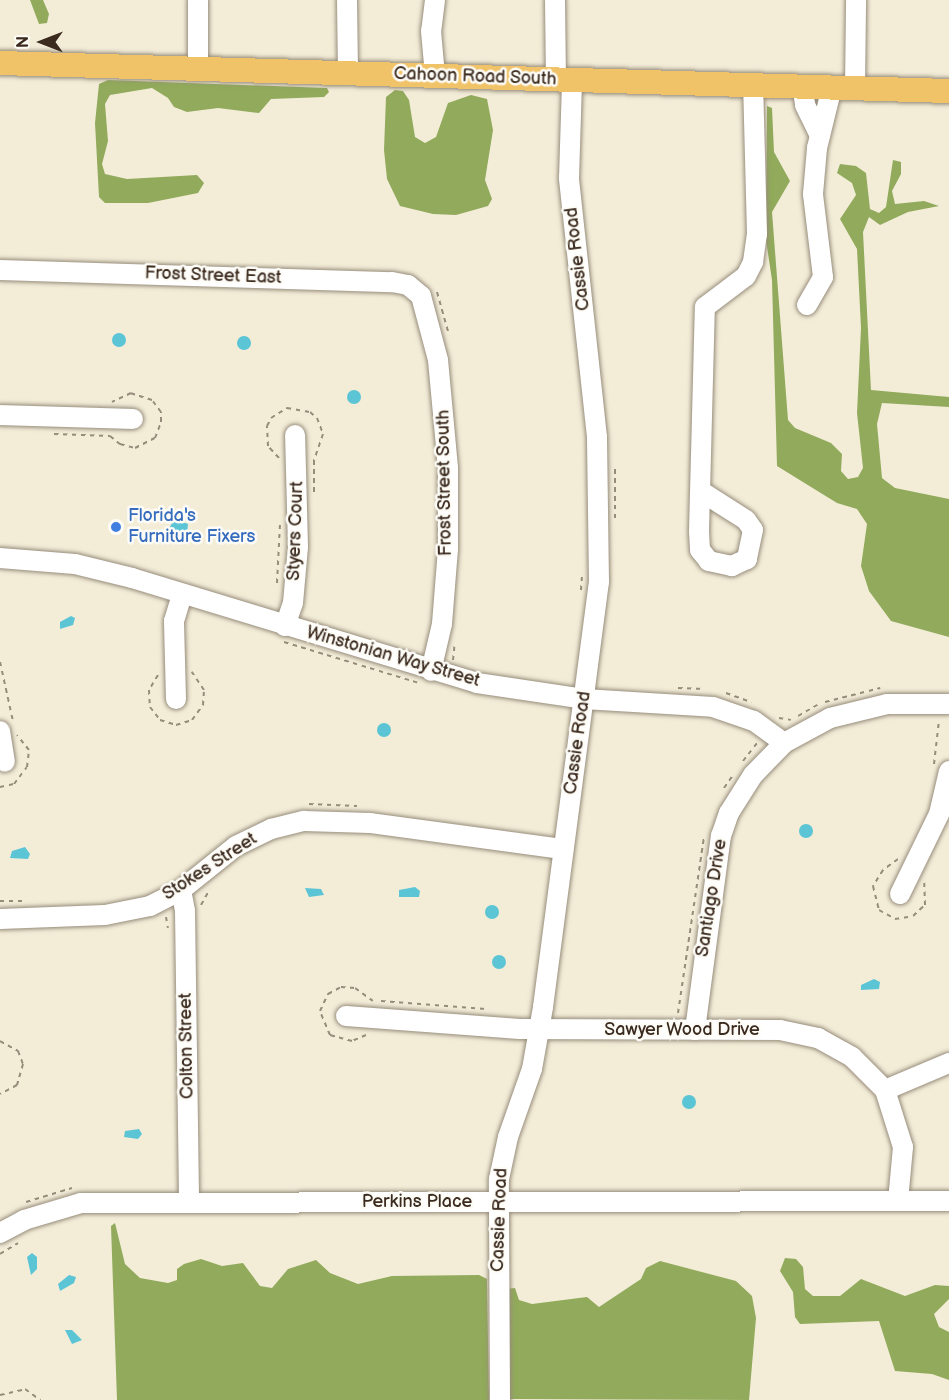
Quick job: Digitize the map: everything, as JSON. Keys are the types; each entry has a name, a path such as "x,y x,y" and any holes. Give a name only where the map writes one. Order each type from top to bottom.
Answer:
{"main road":[{"name":"Cahoon Road South","path":"0,63 564,80 753,83 949,92"}],"street":[{"path":"198,0 198,70"},
{"path":"347,0 348,74"},
{"path":"435,0 431,30 435,76"},
{"name":"Cassie Road","path":"500,1400 498,1202 502,1162 532,1069 539,1029 599,582 600,501 590,360 569,178 564,80 555,0"},
{"path":"855,88 856,0"},
{"path":"702,492 705,307 746,276 754,253 757,201 753,83"},
{"path":"802,85 806,105 820,136"},
{"path":"807,305 823,277 813,205 820,136 832,87"},
{"name":"Frost Street East","path":"0,270 393,282 427,291"},
{"name":"Frost Street South","path":"427,291 438,360 448,468 448,549 440,663"},
{"path":"0,416 133,419"},
{"name":"Styers Court","path":"285,626 293,603 298,547 295,435"},
{"name":"Winstonian Way Street","path":"0,558 75,564 285,626 440,663 499,687 584,699 713,707 768,729 784,743"},
{"path":"176,699 174,621 182,595"},
{"name":"Santiago Drive","path":"695,1030 721,836 738,797 765,761 784,743 830,718 874,706 947,712"},
{"path":"0,731 4,762"},
{"path":"900,894 939,814 949,771"},
{"name":"Stokes Street","path":"0,919 121,913 150,906 181,890 236,846 271,829 304,821 370,823 564,849"},
{"name":"Colton Street","path":"181,890 185,911 189,1202"},
{"name":"Sawyer Wood Drive","path":"346,1016 539,1029 780,1030 818,1038 852,1057 885,1090 903,1147 897,1201"},
{"path":"885,1090 949,1063"},
{"name":"Perkins Place","path":"0,1233 61,1206 189,1202 949,1201"}],"path":[{"path":"427,291 440,295 450,340"},
{"path":"580,595 582,572"},
{"path":"440,663 457,632"},
{"path":"440,663 460,662"},
{"path":"671,688 712,691"},
{"path":"722,793 777,718 795,719 830,699 885,688"},
{"path":"721,693 756,704"},
{"path":"931,719 947,712"},
{"path":"678,1013 705,833"},
{"path":"200,910 216,883"},
{"path":"161,916 167,917 168,931"},
{"path":"0,1041 18,1051 23,1064 16,1085 0,1094"},
{"path":"0,1395 25,1389 40,1400"}],"green space":[{"path":"30,0 43,0 49,14 47,23 39,24"},
{"path":"108,80 327,88 329,92 324,97 271,99 259,113 218,108 187,112 174,107 168,98 152,88 110,95 105,104 108,141 102,164 105,174 127,179 197,175 204,183 198,193 148,203 105,203 99,197 95,123 99,84"},
{"path":"395,90 403,91 409,100 415,137 425,143 436,137 448,103 471,95 487,99 493,130 485,180 492,199 488,206 456,215 433,214 400,206 387,179 384,150 386,97"},
{"path":"767,106 772,108 774,152 790,181 772,212 788,420 795,428 831,443 842,454 841,471 848,479 858,477 863,468 857,413 861,328 857,249 840,219 856,195 852,183 837,173 840,164 856,166 866,173 870,209 879,213 886,207 893,160 901,162 901,174 892,191 895,204 924,201 939,206 908,212 880,225 869,217 863,232 871,390 949,397 949,407 882,403 877,424 882,478 895,488 949,499 949,637 891,621 869,591 861,566 867,524 857,509 837,503 777,466 772,280 766,240"},
{"path":"115,1223 125,1264 140,1278 168,1283 177,1280 177,1269 184,1264 201,1259 222,1266 243,1263 260,1286 272,1288 288,1269 316,1260 330,1273 358,1284 392,1276 479,1275 487,1279 489,1400 117,1400 111,1226"},
{"path":"785,1258 796,1259 803,1267 805,1289 813,1296 840,1296 861,1279 905,1296 935,1285 949,1286 949,1299 934,1314 939,1327 949,1332 949,1380 932,1374 895,1371 879,1321 800,1324 795,1317 793,1292 780,1271"},
{"path":"660,1261 736,1281 752,1296 756,1318 749,1400 510,1399 506,1289 515,1288 519,1300 532,1304 587,1297 599,1307 641,1279 646,1268"}],"water":[{"path":"116,333 122,333 126,340 122,347 116,347 112,343 112,337"},
{"path":"244,336 249,338 251,343 249,348 244,350 239,348 237,343 239,338"},
{"path":"354,390 359,392 361,397 359,402 354,404 349,402 347,397 349,392"},
{"path":"174,519 188,524 187,533 169,529"},
{"path":"71,616 75,618 73,625 60,629 60,622"},
{"path":"381,723 387,723 391,730 387,737 381,737 377,733 377,727"},
{"path":"803,824 809,824 813,831 809,838 803,838 799,834 799,828"},
{"path":"25,847 30,854 28,859 10,858 12,851"},
{"path":"415,887 420,891 419,897 399,897 399,890"},
{"path":"305,888 321,889 324,895 309,897"},
{"path":"489,905 495,905 499,912 495,919 489,919 485,915 485,909"},
{"path":"499,955 504,957 506,962 504,967 499,969 494,967 492,962 494,957"},
{"path":"874,979 880,982 879,989 861,990 861,985"},
{"path":"689,1095 694,1097 696,1102 694,1107 689,1109 684,1107 682,1102 684,1097"},
{"path":"139,1129 142,1134 138,1139 124,1137 125,1131"},
{"path":"32,1253 37,1257 37,1269 31,1275 27,1257"},
{"path":"69,1275 76,1277 74,1283 60,1291 58,1284"},
{"path":"65,1330 72,1330 82,1340 72,1344"}],"place":[{"name":"Florida's Furniture Fixers","path":"116,527"}]}
